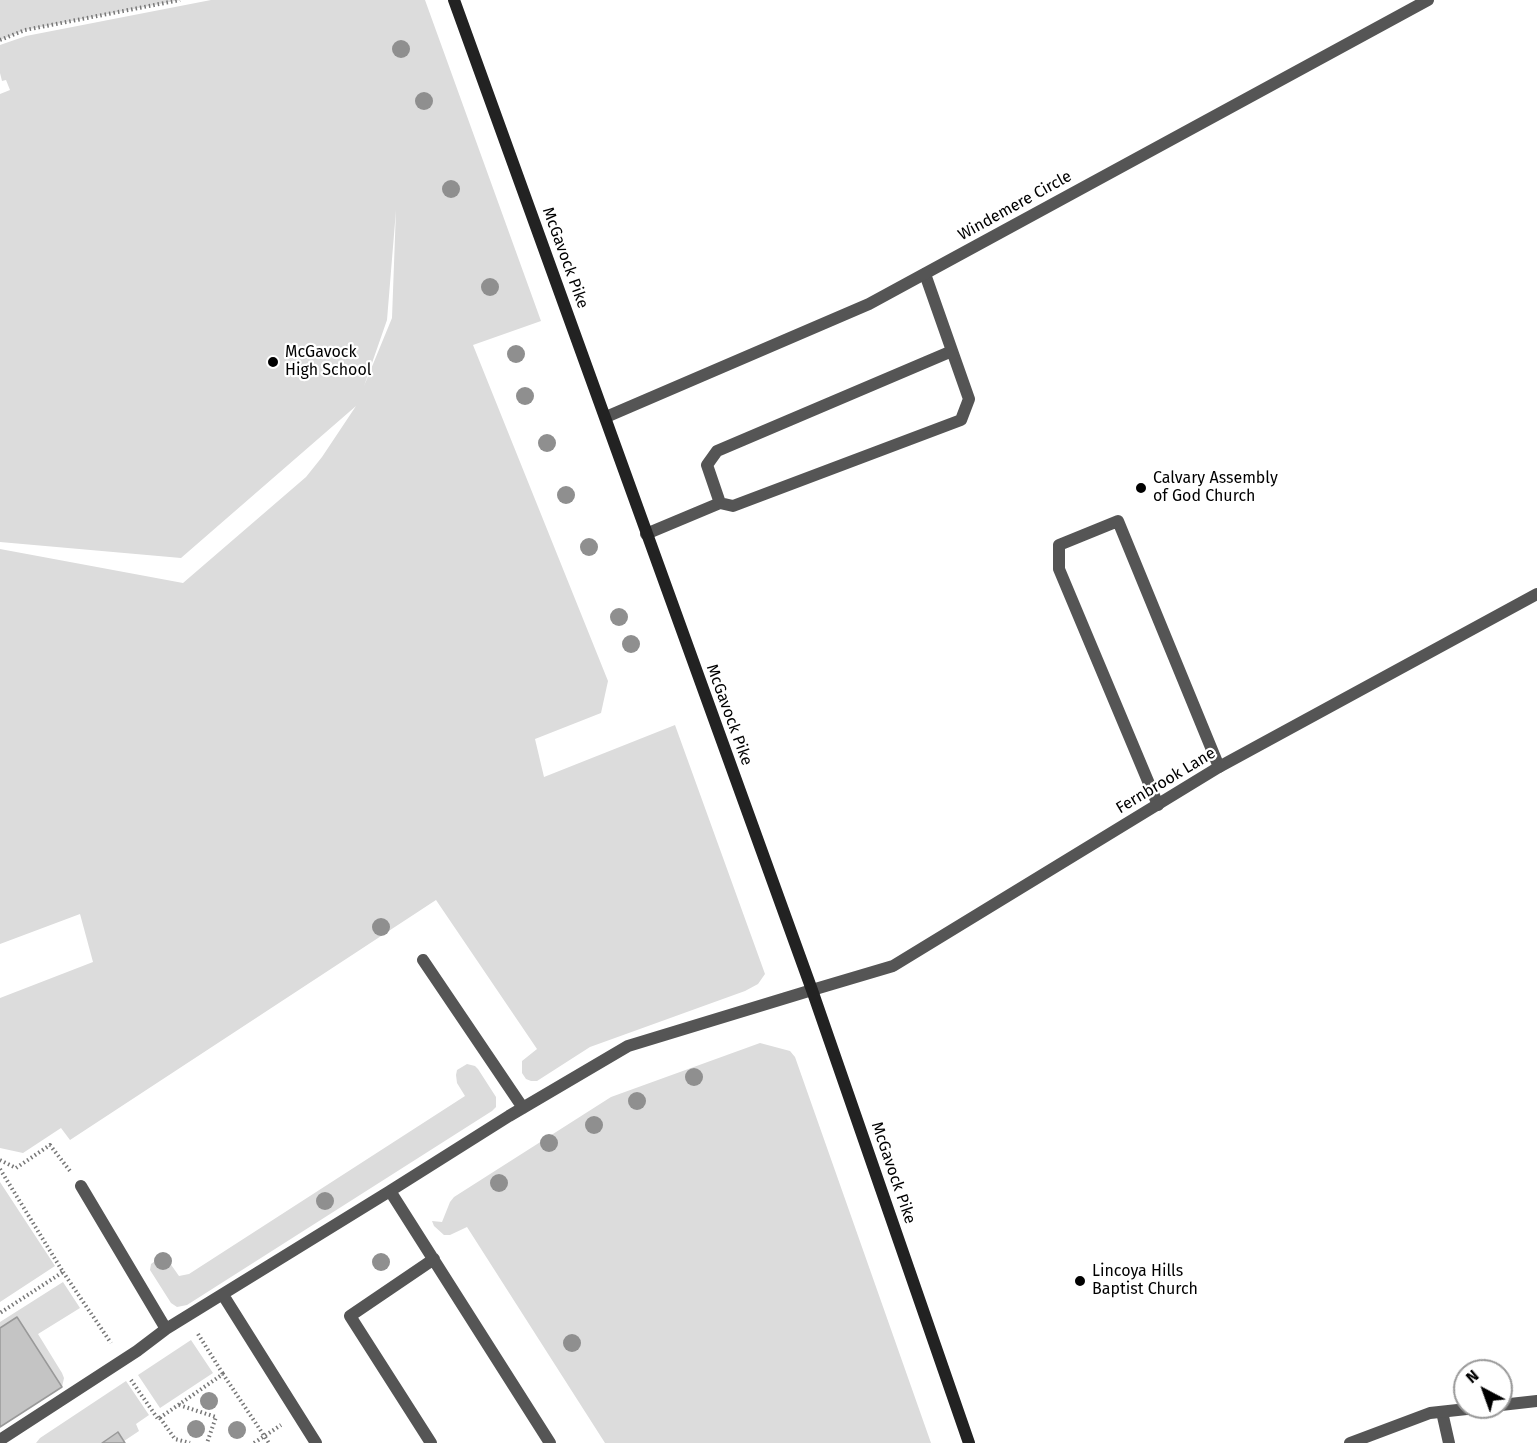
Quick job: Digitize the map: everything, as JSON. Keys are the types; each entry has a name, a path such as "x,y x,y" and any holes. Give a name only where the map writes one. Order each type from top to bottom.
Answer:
{"main road":[{"name":"McGavock Pike","path":"454,0 812,990 969,1443"}],"street":[{"name":"Windemere Circle","path":"606,417 869,304 1428,0"},
{"path":"646,534 720,503 733,506 961,420 969,399 925,274"},
{"path":"720,503 707,465 717,452 952,351"},
{"path":"1158,805 1059,568 1059,545 1118,521 1219,767"},
{"name":"Fernbrook Lane","path":"0,1440 137,1351 166,1329 523,1108 628,1046 893,966 1219,767 1537,594"},
{"path":"423,960 523,1108"},
{"path":"81,1186 166,1329"},
{"path":"390,1191 550,1443"},
{"path":"430,1443 350,1316 434,1259"},
{"path":"223,1295 316,1443"},
{"path":"1513,1404 1537,1401"},
{"path":"1350,1443 1430,1413 1453,1411"},
{"path":"1442,1412 1449,1443"}],"path":[{"path":"0,39 26,30 180,0"},
{"path":"0,1160 16,1167 51,1144 81,1186"},
{"path":"0,1168 63,1272 111,1343"},
{"path":"0,1313 63,1272"},
{"path":"186,1317 269,1443"},
{"path":"160,1418 224,1374"},
{"path":"129,1377 158,1419 160,1418 175,1438 190,1443"},
{"path":"178,1405 216,1417 207,1443"},
{"path":"254,1443 298,1414"}],"shaded area":[{"path":"0,0 180,0 25,30 0,40"},
{"path":"211,0 425,0 541,321 473,345 608,681 601,713 535,739 544,777 675,725 765,974 758,984 745,991 590,1047 537,1081 531,1081 526,1079 522,1073 522,1061 537,1049 436,900 70,1140 61,1128 23,1153 0,1148 0,998 93,962 80,914 0,944 0,549 183,583 306,477 356,406 181,558 0,542 0,94 10,90 6,80 2,81 0,73 0,45 26,36","holes":["396,210 392,318 364,386 387,320"]},
{"path":"760,1043 790,1051 795,1057 931,1443 605,1443 467,1227 450,1235 444,1235 434,1226 432,1221 442,1222 454,1197 611,1097"},
{"path":"467,1064 478,1069 496,1097 496,1107 492,1111 187,1305 177,1307 171,1303 150,1270 151,1264 162,1258 167,1259 179,1276 189,1274 465,1096 457,1083 456,1075 457,1070"},
{"path":"0,1182 55,1266 0,1302"},
{"path":"63,1282 80,1308 38,1334 62,1373 64,1378 62,1387 17,1317 0,1328 0,1322"},
{"path":"191,1340 213,1373 160,1408 138,1375"},
{"path":"126,1381 149,1415 136,1424 139,1431 124,1441 118,1432 102,1443 36,1443 40,1438"}],"building":[{"path":"17,1317 62,1387 0,1427 0,1328"},
{"path":"118,1432 125,1443 102,1443"}],"place":[{"name":"McGavock High School","path":"273,362"},
{"name":"Calvary Assembly of God Church","path":"1141,488"},
{"name":"Lincoya Hills Baptist Church","path":"1080,1281"}]}
